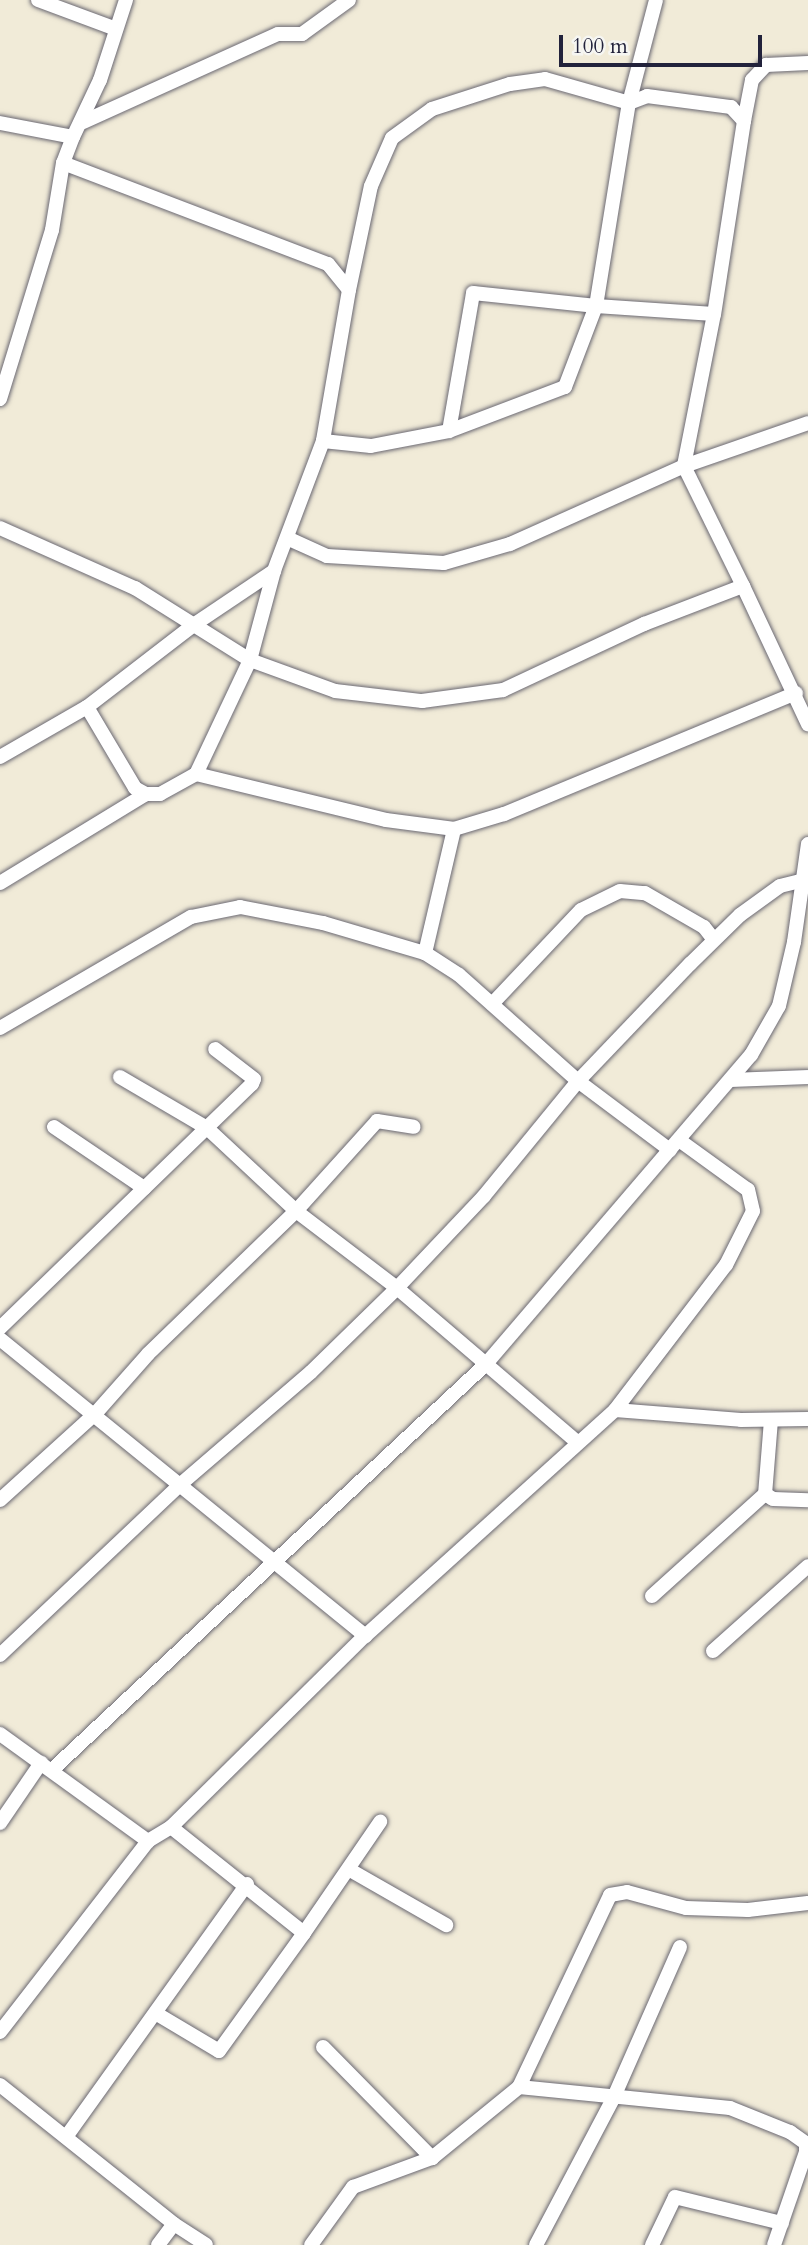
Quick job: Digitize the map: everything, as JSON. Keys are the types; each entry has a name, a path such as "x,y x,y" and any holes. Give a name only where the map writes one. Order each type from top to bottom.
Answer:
{"street":[{"path":"38,0 116,29"},
{"path":"0,399 52,230 63,163 73,136 83,122 126,0"},
{"path":"83,122 278,34 302,34 349,0"},
{"path":"323,441 371,446 449,430 565,387 596,306 629,103 656,0"},
{"path":"808,63 766,65 752,80 714,314 684,466 796,693 808,724"},
{"path":"87,707 135,788 146,794 160,794 196,774 250,660 274,571 323,441 349,290 371,186 392,138 432,109 510,84 545,79 629,103 647,96 731,107 744,121"},
{"path":"0,123 73,136"},
{"path":"63,163 328,264 349,290"},
{"path":"449,430 473,293 596,306 714,314"},
{"path":"287,538 327,556 444,564 510,544 684,466 808,423"},
{"path":"0,528 135,588 250,660 335,691 422,701 503,690 643,624 743,586"},
{"path":"0,757 87,707 192,626 274,571"},
{"path":"196,774 386,820 454,829 504,814 796,693"},
{"path":"0,883 146,794"},
{"path":"425,953 454,829"},
{"path":"0,1823 47,1766 277,1562 486,1364 731,1080 779,1006 801,943 808,844"},
{"path":"0,1655 182,1483 311,1373 397,1288 484,1196 578,1081 715,940 780,886 804,880"},
{"path":"492,1004 581,910 620,891 645,893 704,927 715,940"},
{"path":"0,1028 191,916 240,907 323,923 425,953 492,1004 578,1081 748,1190 753,1211 726,1265 615,1409 365,1636 171,1827 148,1840 0,2032"},
{"path":"0,1328 96,1240 144,1188 254,1079 215,1049"},
{"path":"120,1077 207,1128 296,1211 397,1288 577,1441"},
{"path":"731,1080 808,1077"},
{"path":"0,1500 94,1414 148,1354 296,1211 377,1121 414,1127"},
{"path":"54,1127 144,1188"},
{"path":"0,1339 182,1483 365,1636"},
{"path":"615,1409 771,1420 808,1419"},
{"path":"652,1596 765,1494 771,1420"},
{"path":"765,1494 773,1499 808,1500"},
{"path":"713,1651 808,1566"},
{"path":"0,1734 148,1840"},
{"path":"157,2014 219,2051 350,1870 380,1822"},
{"path":"171,1827 247,1884 304,1933"},
{"path":"350,1870 446,1925"},
{"path":"66,2137 157,2014 247,1884"},
{"path":"311,2245 353,2188 432,2158 519,2087 610,1895 627,1892 686,1908 748,1910 808,1903"},
{"path":"537,2245 613,2099 680,1947"},
{"path":"323,2047 432,2158"},
{"path":"0,2085 174,2224 206,2245"},
{"path":"519,2087 613,2099 730,2108 806,2143 774,2245"},
{"path":"652,2245 675,2197 782,2223"},
{"path":"158,2245 174,2224"}]}
